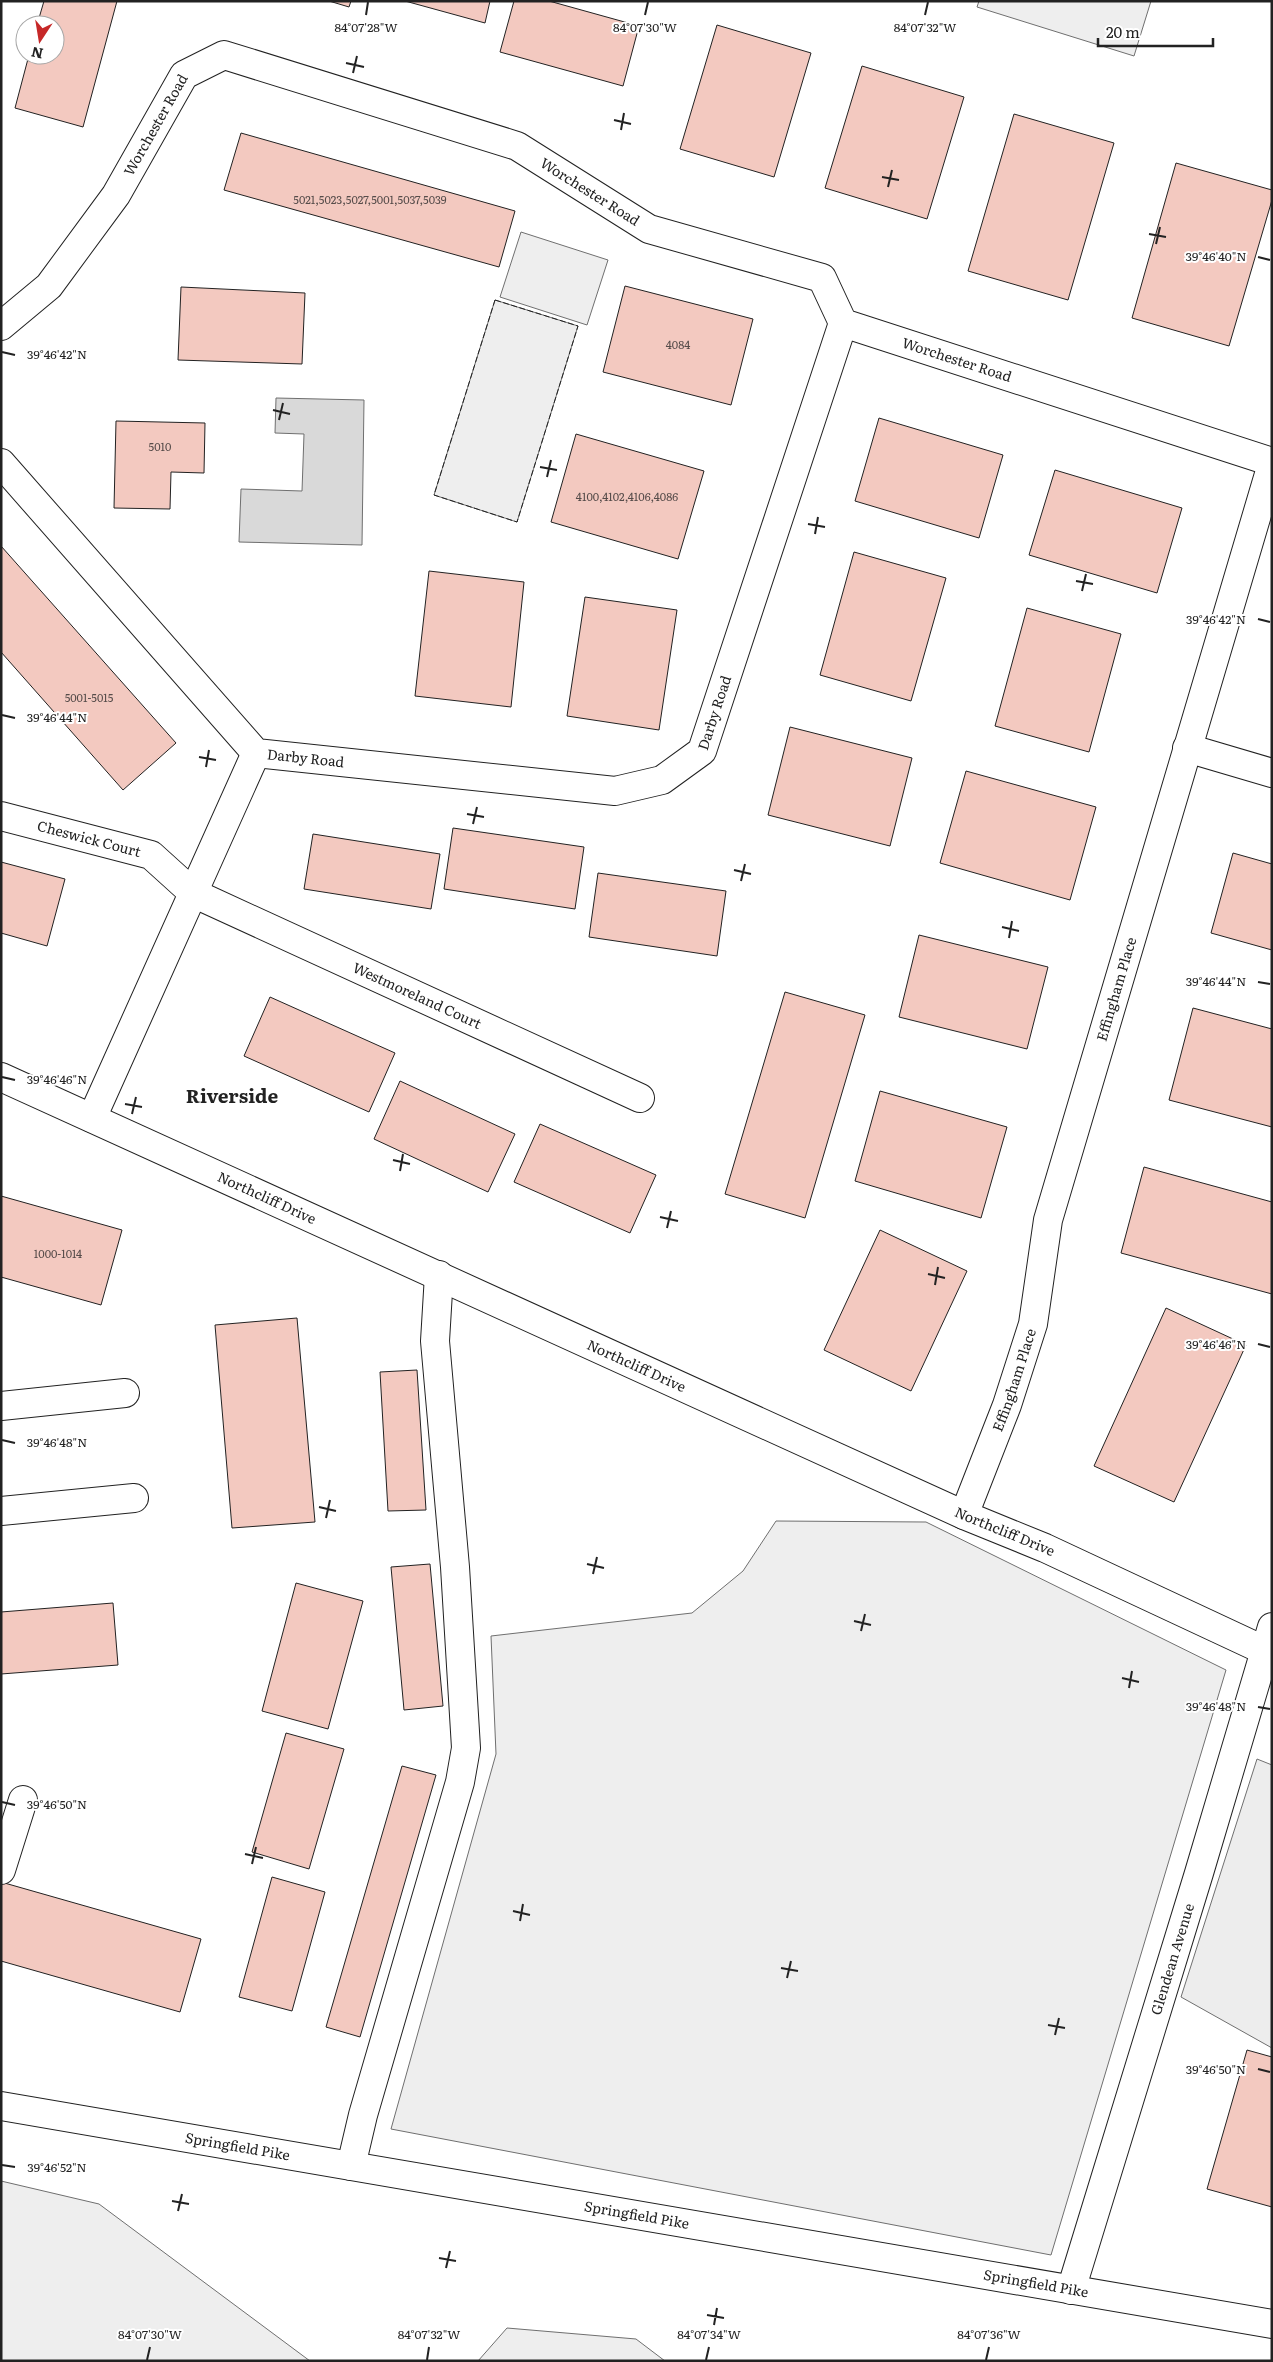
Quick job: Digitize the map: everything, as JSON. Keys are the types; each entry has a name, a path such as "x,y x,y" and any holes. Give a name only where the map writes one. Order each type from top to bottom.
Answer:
{"street":[{"name":"Worchester Road","path":"1,326 49,286 116,195 184,75 224,55 517,146 649,229 822,278 842,323 1272,463"},
{"name":"Darby Road","path":"1,463 256,753 615,791 662,780 702,751 842,323"},
{"name":"Effingham Place","path":"964,1514 1007,1405 1033,1324 1048,1220 1272,463"},
{"path":"1187,748 1272,772"},
{"name":"Darby Road","path":"92,1118 256,753"},
{"name":"Cheswick Court","path":"1,816 151,855 193,893"},
{"name":"Westmoreland Court","path":"193,893 640,1098"},
{"name":"Northcliff Drive","path":"1,1077 964,1514 1269,1644"},
{"path":"351,2166 363,2115 460,1782 466,1748 455,1567 434,1341 439,1275"},
{"path":"1,1406 125,1394"},
{"path":"1,1511 134,1498"},
{"name":"Glendean Avenue","path":"1071,2290 1269,1644"},
{"path":"1,1870 23,1800"},
{"name":"Springfield Pike","path":"1,2106 1272,2324"}],"shaded area":[{"path":"979,1 1151,1 1134,56 977,7"},
{"path":"521,232 608,260 587,325 500,297"},
{"path":"495,300 578,326 517,522 434,495"},
{"path":"276,398 364,400 362,545 239,542 241,489 302,491 304,434 275,433"},
{"path":"776,1521 926,1522 1226,1670 1051,2255 391,2129 496,1754 491,1636 692,1613 743,1571"},
{"path":"1257,1759 1272,1765 1272,2048 1181,1997"},
{"path":"1,2181 99,2204 310,2361 1,2361"},
{"path":"507,2328 636,2339 665,2361 478,2361"}],"building":[{"path":"44,1 117,1 83,127 15,108 26,65 65,65 65,15 40,15"},
{"path":"329,1 351,1 349,7"},
{"path":"405,1 490,1 485,23"},
{"path":"514,1 549,1 639,26 623,86 500,52"},
{"path":"717,25 811,53 774,177 680,149"},
{"path":"862,66 964,97 927,219 825,188"},
{"path":"1014,114 1114,143 1068,300 968,271"},
{"path":"241,133 515,211 499,267 224,190"},
{"path":"1176,163 1272,190 1272,200 1229,346 1132,318"},
{"path":"625,286 753,319 731,405 603,372"},
{"path":"181,287 305,293 302,364 178,360"},
{"path":"879,418 1003,455 979,538 855,501"},
{"path":"116,421 205,423 204,473 171,472 170,509 114,508"},
{"path":"576,434 704,471 678,559 551,522"},
{"path":"1055,470 1182,508 1157,593 1029,555"},
{"path":"1,546 176,743 123,790 1,652"},
{"path":"854,552 946,578 911,701 820,675"},
{"path":"429,571 524,582 511,707 415,696"},
{"path":"585,597 677,610 659,730 567,716"},
{"path":"1027,608 1121,634 1089,752 995,726"},
{"path":"790,727 912,758 890,846 768,815"},
{"path":"966,771 1096,807 1070,900 940,863"},
{"path":"453,828 584,847 575,909 444,889"},
{"path":"313,834 440,854 431,909 304,889"},
{"path":"1233,853 1272,864 1272,950 1211,933"},
{"path":"1,862 65,879 47,946 1,933"},
{"path":"598,873 726,891 717,956 589,937"},
{"path":"919,935 1048,967 1027,1049 899,1017"},
{"path":"785,992 865,1015 805,1218 725,1194"},
{"path":"270,997 395,1053 369,1112 244,1056"},
{"path":"1193,1008 1272,1029 1272,1127 1169,1100"},
{"path":"400,1081 515,1134 488,1192 374,1139"},
{"path":"880,1091 1007,1127 981,1218 855,1181"},
{"path":"540,1124 656,1175 630,1233 514,1182"},
{"path":"1144,1167 1272,1202 1272,1294 1121,1253"},
{"path":"1,1196 122,1230 101,1305 1,1277"},
{"path":"880,1230 967,1271 911,1391 824,1350"},
{"path":"1166,1308 1246,1345 1174,1502 1094,1466"},
{"path":"297,1318 315,1522 232,1528 215,1325"},
{"path":"417,1370 426,1510 388,1511 380,1372"},
{"path":"430,1564 443,1706 404,1710 391,1567"},
{"path":"296,1583 363,1601 328,1729 262,1711"},
{"path":"113,1603 118,1665 1,1674 1,1612"},
{"path":"286,1733 344,1749 309,1869 252,1852"},
{"path":"402,1766 436,1775 360,2037 326,2027"},
{"path":"272,1877 325,1892 292,2011 239,1997"},
{"path":"1,1882 201,1939 180,2012 1,1961"},
{"path":"1247,2050 1272,2057 1272,2207 1207,2189"}],"fence":[{"path":"495,300 578,326 517,522 434,495 495,300"}],"district":[{"name":"Riverside","path":"232,1096"}]}
